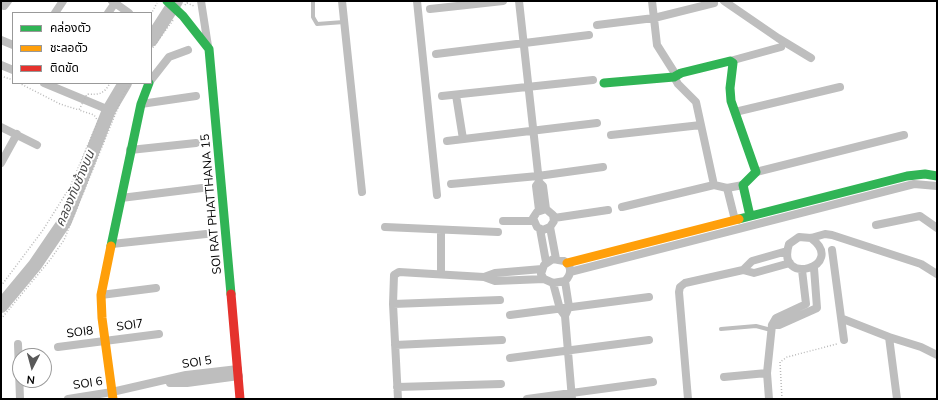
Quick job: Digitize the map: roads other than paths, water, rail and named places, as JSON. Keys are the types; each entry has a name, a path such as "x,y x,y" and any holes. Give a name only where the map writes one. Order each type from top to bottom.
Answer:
{"street":[{"path":"56,12 63,1"},
{"path":"167,1 181,13 209,48"},
{"path":"342,1 362,192"},
{"path":"417,1 437,195"},
{"path":"430,9 504,1"},
{"path":"519,1 538,179 536,186 542,209"},
{"path":"652,1 657,45 678,84 696,102 714,185"},
{"path":"724,1 778,38 811,58"},
{"path":"109,12 114,2 128,12"},
{"path":"597,25 654,18 714,3"},
{"path":"201,5 209,48"},
{"path":"436,54 589,35"},
{"path":"1,40 12,45"},
{"path":"604,83 675,76 781,47"},
{"name":"SOI RAT PHATTHANA 15","path":"209,48 240,399"},
{"path":"152,79 169,57 188,50"},
{"path":"730,61 733,65 730,91 735,112 753,156 756,172"},
{"path":"442,96 593,80"},
{"path":"112,396 101,295 130,150 141,104 149,84"},
{"path":"735,112 840,88"},
{"path":"456,95 463,139"},
{"path":"141,104 196,96"},
{"path":"447,141 597,123"},
{"path":"611,135 701,125"},
{"path":"1,127 37,144"},
{"path":"1,163 17,134"},
{"path":"622,206 714,185 727,188 743,185 756,172 904,135"},
{"path":"130,150 196,143"},
{"path":"451,184 538,179 603,167"},
{"path":"484,277 495,273 544,265 556,259 567,263 907,176 925,174 937,176"},
{"path":"572,396 565,316 569,307 565,281 570,272 914,184 937,186"},
{"path":"743,185 750,216"},
{"path":"121,198 202,188"},
{"path":"727,188 737,219 742,228"},
{"path":"542,209 551,212 554,218"},
{"path":"542,209 534,214 534,221 540,229 544,279"},
{"path":"554,218 608,210"},
{"path":"876,225 920,216 937,228"},
{"path":"554,218 550,227 556,259"},
{"path":"503,222 534,221"},
{"path":"385,227 498,232"},
{"path":"540,229 550,227"},
{"path":"440,273 441,230"},
{"path":"112,244 206,234"},
{"path":"790,264 787,251 789,244 794,240 799,237 811,238 825,234 832,234 921,264 937,274"},
{"path":"772,327 817,308 814,268 821,256 817,243 811,238"},
{"path":"832,250 843,319 844,340"},
{"path":"743,270 752,261 787,251"},
{"path":"567,263 570,272"},
{"path":"688,399 679,292 680,287 685,283 743,270 754,273 790,264 802,270 814,268"},
{"path":"769,399 767,373 772,327 776,318 806,304 802,270"},
{"path":"398,399 393,304 393,276 396,273 440,273 484,277 495,281 544,279 554,283 565,281"},
{"path":"554,283 560,309 565,316"},
{"path":"101,295 156,288"},
{"path":"510,315 649,297"},
{"path":"393,304 500,300"},
{"path":"843,319 921,347 937,355"},
{"name":"SOI7","path":"105,342 159,334"},
{"path":"889,336 897,399"},
{"path":"395,345 502,340"},
{"path":"510,358 649,340"},
{"name":"SOI8","path":"58,347 105,342"},
{"path":"18,344 20,399"},
{"name":"SOI 5","path":"112,396 161,382 187,383 238,373"},
{"path":"724,377 767,373"},
{"path":"527,399 572,396 653,382"},
{"path":"397,387 501,384"},
{"name":"SOI 6","path":"68,399 112,396"}],"lane":[{"path":"313,1 313,17 317,24 344,22"},
{"path":"721,329 756,326 772,327"}],"waterway":[{"name":"คลองทับช้างบน","path":"152,38 176,1"},
{"path":"1,65 12,70"},
{"path":"46,84 109,110"},
{"name":"คลองทับช้างบน","path":"1,306 35,265 65,221 109,110 124,84"}]}
